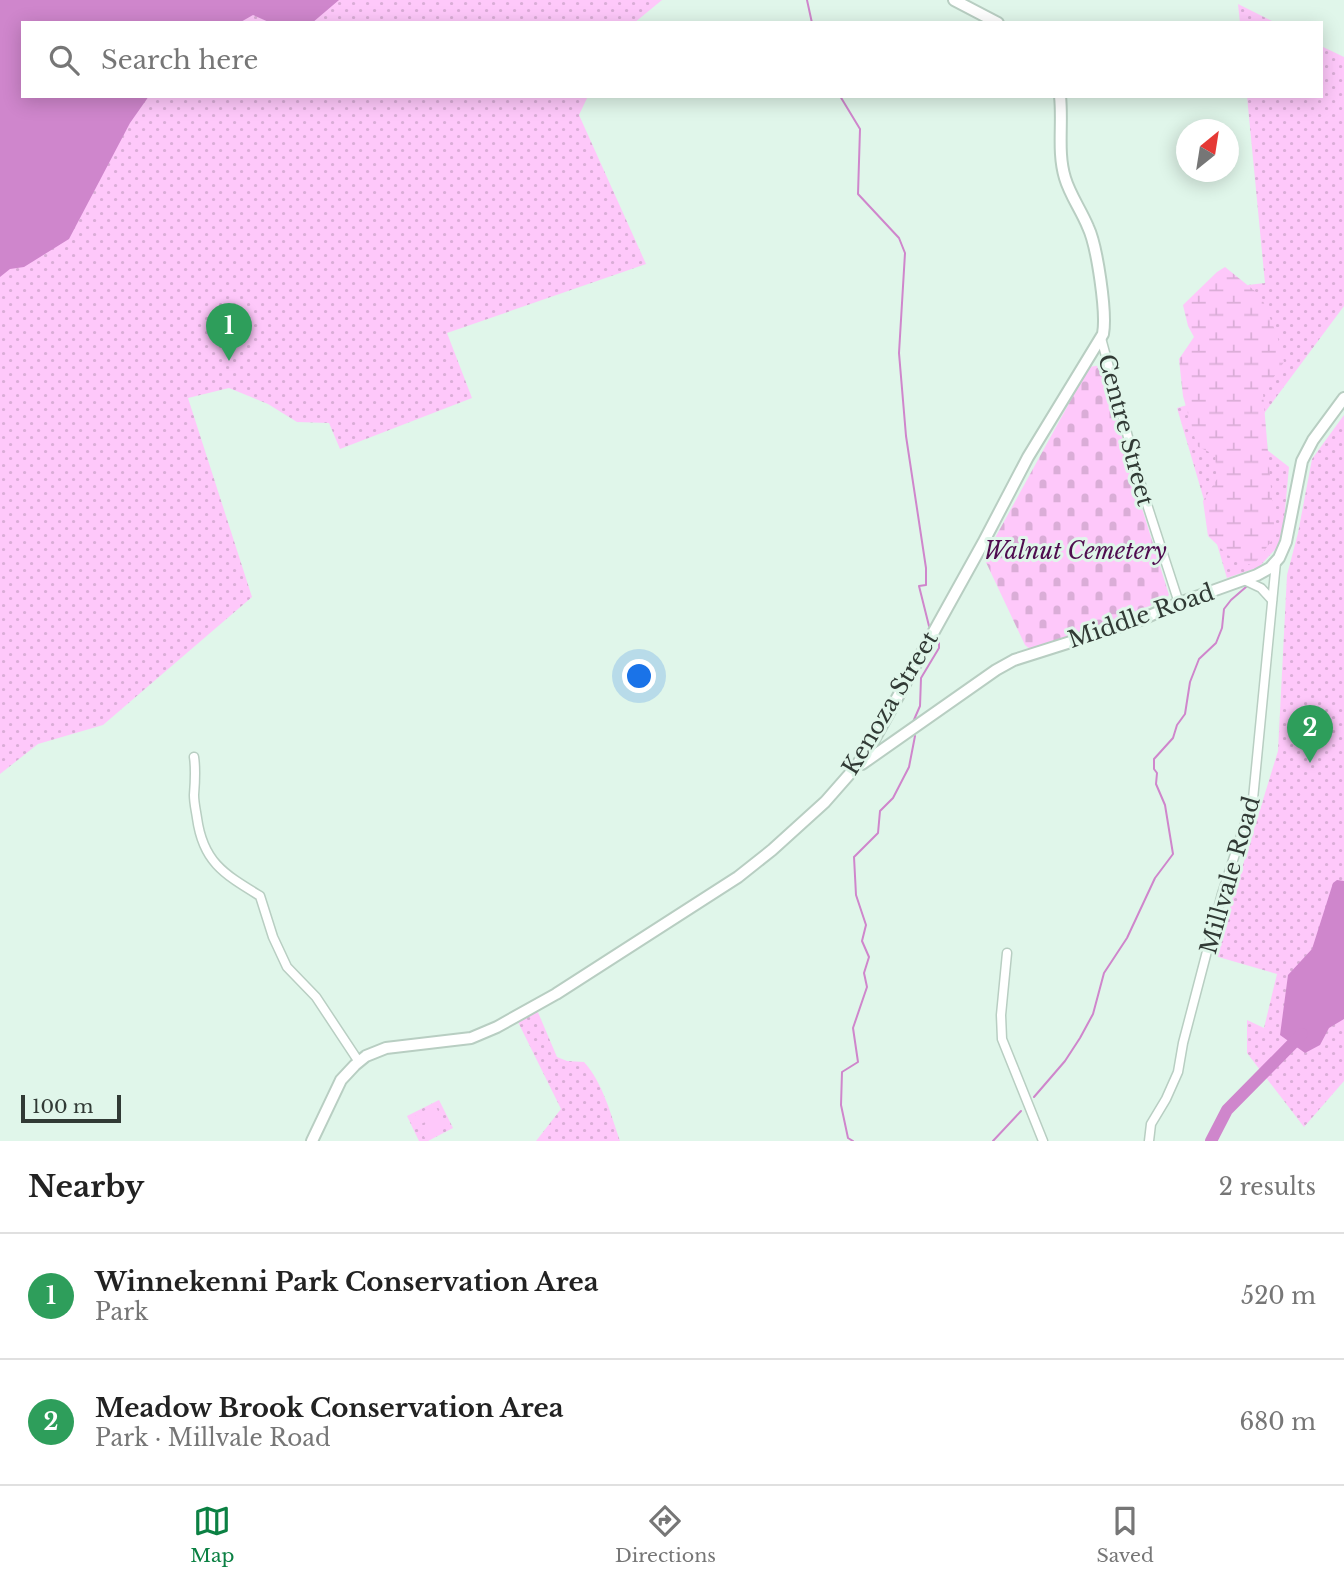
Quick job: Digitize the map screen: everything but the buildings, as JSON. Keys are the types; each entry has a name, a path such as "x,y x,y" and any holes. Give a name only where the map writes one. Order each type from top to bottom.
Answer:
{"street":[{"path":"954,0 994,21"},
{"name":"Kenoza Street","path":"312,1141 337,1087 348,1071 372,1053 386,1048 471,1038 555,995 667,925 752,867 825,802 854,769 877,735 1028,457 1101,338 1105,318 1093,243 1063,169 1060,98"},
{"name":"Centre Street","path":"1101,338 1149,513 1179,603"},
{"path":"1276,562 1286,542 1302,461 1313,439 1344,398"},
{"name":"Middle Road","path":"854,769 1014,660 1140,620 1264,572 1276,562"},
{"name":"Millvale Road","path":"1149,1141 1151,1124 1178,1072 1222,894 1253,799 1276,562"},
{"path":"1244,580 1261,589 1272,600"},
{"path":"194,757 194,796 200,836 210,859 228,877 260,896 273,937 287,967 316,997 359,1062"},
{"path":"1007,953 1001,1015 1002,1039 1043,1141"}],"green space":[{"path":"0,0 662,0 636,21 21,21 21,98 587,98 579,115 646,264 447,333 472,398 340,449 329,423 297,422 268,404 229,388 188,398 252,597 103,725 38,744 0,774"},
{"path":"1238,4 1272,21 1240,21"},
{"path":"1323,47 1344,57 1344,306 1248,435 1289,467 1282,542 1259,567 1227,578 1177,408 1258,384 1248,285 1265,283 1247,98 1323,98"},
{"path":"1225,267 1261,296 1277,335 1284,362 1263,393 1275,536 1253,566 1229,556 1208,536 1203,501 1217,479 1215,455 1197,446 1183,396 1179,359 1194,337 1183,305"},
{"name":"Walnut Cemetery","path":"1102,365 1169,595 1163,601 1031,650 1025,645 984,558 1089,367"},
{"path":"1344,415 1344,1081 1304,1127 1247,1053 1247,1020 1264,1028 1277,974 1215,956 1278,751 1287,575 1312,459"},
{"path":"537,1010 557,1057 567,1061 584,1062 591,1070 606,1100 620,1141 536,1141 561,1109 517,1020"},
{"path":"439,1100 453,1128 428,1141 419,1141 407,1116"},
{"path":"435,1105 440,1115 419,1125 414,1116"},
{"path":"442,1118 446,1128 425,1138 420,1129"}],"shaded area":[{"path":"0,0 339,0 314,21 266,21 253,15 242,21 21,21 21,98 148,98 130,123 69,239 24,267 10,269 0,277"},
{"path":"1337,880 1344,881 1344,1019 1329,1028 1320,1045 1305,1053 1280,1035 1288,975 1312,949 1333,883"}],"waterway":[{"path":"807,0 812,21"},
{"path":"841,98 860,129 858,194 899,238 905,253 899,353 906,436 926,568 926,585 919,586 929,626"},
{"path":"1034,1097 1065,1061 1080,1038 1093,1014 1104,973 1127,938 1155,878 1173,854 1165,805 1156,784 1154,759 1173,738 1177,725 1185,714 1190,682 1199,659 1216,643 1222,628 1224,609 1246,587"},
{"path":"913,722 920,706 921,678 939,648 939,636"},
{"path":"853,1141 848,1138 841,1105 842,1072 858,1062 853,1028 867,987 864,973 869,957 862,941 866,925 856,895 854,857 878,833 880,811 893,798 909,767 915,736"},
{"path":"1211,1141 1227,1110 1302,1034"},
{"path":"993,1141 1021,1111"}],"place":[{"name":"Winnekenni Park Conservation Area","path":"229,361"},
{"name":"Meadow Brook Conservation Area","path":"1310,763"}]}
